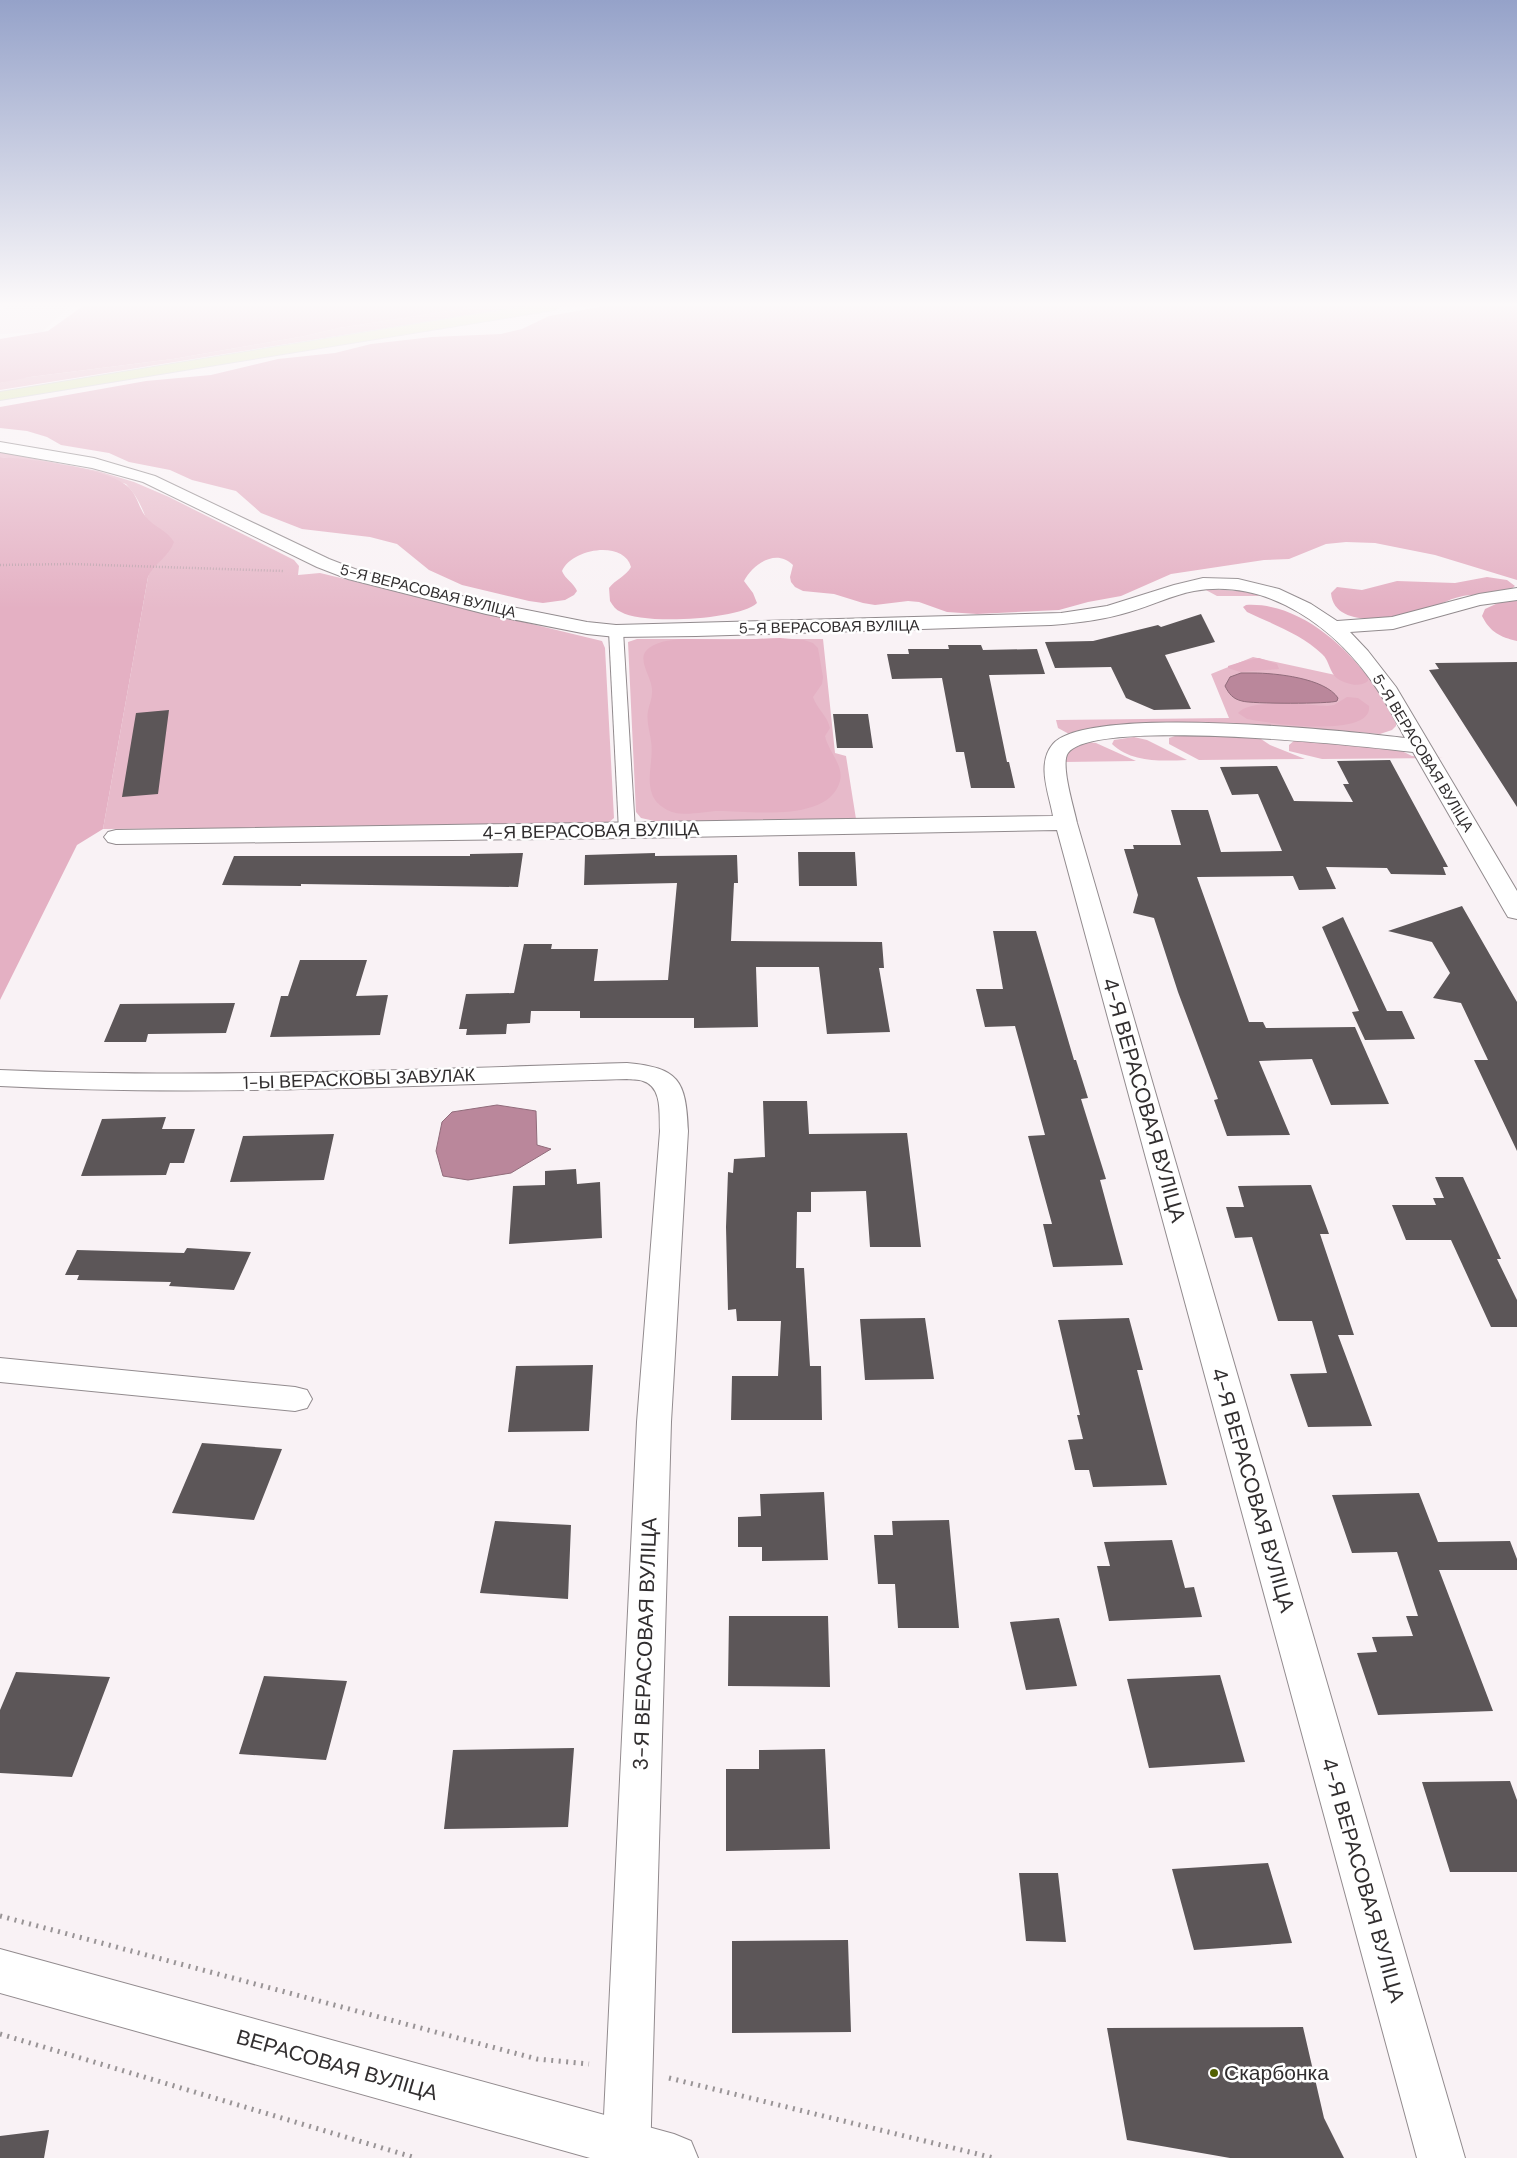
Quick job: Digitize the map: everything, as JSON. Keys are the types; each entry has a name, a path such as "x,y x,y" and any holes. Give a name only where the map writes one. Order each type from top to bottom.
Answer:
{"street":[{"name":"5-Я ВЕРАСОВАЯ ВУЛІЦА","path":"0,447 94,463 149,479 323,563 354,575 486,608 566,624 616,631 1000,623 1078,618 1135,604 1182,588 1204,584 1224,583 1250,587 1276,595 1304,607 1333,627 1350,643 1386,686 1517,912"},
{"path":"1333,627 1393,623 1479,600 1517,594"},
{"name":"4-Я ВЕРАСОВАЯ ВУЛІЦА","path":"1420,746 1262,731 1177,730 1112,732 1085,736 1065,744 1054,757 1054,772 1066,823 1440,2158"},
{"name":"4-Я ВЕРАСОВАЯ ВУЛІЦА","path":"116,836 627,831 1066,823"},
{"name":"1-Ы ВЕРАСКОВЫ ЗАВУЛАК","path":"0,1078 84,1082 211,1083 627,1071 651,1074 666,1084 672,1094 674,1131"},
{"name":"3-Я ВЕРАСОВАЯ ВУЛІЦА","path":"627,2152 654,1422 674,1131"},
{"path":"0,1370 295,1399"},
{"name":"ВЕРАСОВАЯ ВУЛІЦА","path":"0,1972 627,2152 674,2158"}],"lane":[{"path":"616,631 627,831"}],"path":[{"path":"0,565 71,564 284,571"},
{"path":"0,1916 537,2059 629,2068 994,2158"},
{"path":"0,2034 416,2158"}],"shaded area":[{"path":"0,407 1517,407 1517,580 1435,555 1375,543 1346,542 1326,544 1289,559 1264,560 1171,574 1121,596 1059,610 977,614 947,612 919,602 908,601 875,605 834,594 803,591 795,587 791,582 790,577 793,565 786,560 772,558 759,564 744,581 753,593 757,603 747,609 712,617 690,619 649,618 632,616 621,612 610,601 609,588 631,567 626,558 619,553 609,550 598,550 576,557 562,571 576,588 577,591 574,595 565,600 543,603 529,601 462,585 429,570 397,544 370,537 302,529 261,513 236,491 192,480 170,470 129,462 109,453 61,445 47,437 27,431 0,428"},
{"path":"0,452 98,471 134,482 169,497 294,560 299,566 298,575 320,573 602,641 605,648 614,818 608,823 596,826 103,829 148,577 151,569 158,562 150,531 138,501 126,484 65,465 0,457"},
{"path":"0,457 66,465 101,473 115,479 130,488 146,517 168,534 174,542 169,552 148,577 103,829 77,845 0,1000"},
{"path":"1487,577 1507,580 1515,586 1504,592 1457,597 1422,611 1379,619 1353,617 1342,612 1335,604 1331,593 1337,587 1362,590 1397,581 1455,583"},
{"path":"1204,589 1242,591 1261,596 1217,596"},
{"path":"1517,600 1517,641 1496,633 1488,626 1482,616 1485,609 1498,603"},
{"path":"1246,605 1282,610 1315,626 1357,663 1368,677 1368,681 1357,685 1338,679 1333,674 1325,657 1314,647 1286,630 1247,612 1243,607"},
{"path":"780,638 804,640 813,643 818,648 823,677 822,684 813,697 829,723 830,728 825,736 840,769 840,781 833,794 821,803 805,809 787,812 719,811 684,814 662,807 654,798 650,788 652,748 648,709 652,687 643,658 645,652 657,644 667,641"},
{"path":"637,639 823,639 835,753 846,756 856,819 659,822 641,818 636,812 628,642"},
{"path":"1253,657 1340,676 1372,675 1396,721 1396,726 1392,730 1380,734 1274,726 1219,725 1069,734 1058,728 1056,720 1229,718 1211,674"},
{"path":"1259,658 1277,664 1279,669 1240,672 1228,668 1228,666"},
{"path":"1241,673 1274,674 1311,681 1332,691 1338,698 1337,701 1332,702 1274,703 1242,701 1232,696 1225,686 1230,677"},
{"path":"1347,697 1358,698 1369,706 1366,716 1354,723 1337,726 1275,723 1247,719 1238,713 1244,708 1266,704 1334,705"},
{"path":"1178,735 1258,737 1270,745 1305,759 1199,760 1169,744 1169,738"},
{"path":"1134,737 1147,740 1187,760 1138,758 1129,755 1112,744 1114,740"},
{"path":"1295,740 1398,749 1412,756 1443,758 1322,759 1289,751 1289,745"},
{"path":"1088,742 1096,743 1136,761 1064,762 1068,751"},
{"path":"497,1105 536,1111 537,1145 551,1149 511,1173 468,1180 443,1176 436,1151 442,1122 452,1112"}],"building":[{"path":"1201,614 1215,642 1165,655 1191,709 1154,710 1126,698 1111,667 1055,668 1045,642 1093,641 1158,625 1161,627"},
{"path":"948,645 981,645 983,650 1037,649 1045,674 989,675 1007,762 1009,762 1015,788 971,788 964,752 956,752 942,678 892,679 887,654 909,654 908,649 949,649"},
{"path":"1517,662 1517,807 1429,670 1439,669 1435,663"},
{"path":"169,710 158,794 122,797 136,713"},
{"path":"833,714 868,714 873,748 837,748"},
{"path":"1390,760 1448,867 1443,867 1446,875 1391,874 1387,868 1326,867 1336,889 1299,890 1293,876 1197,877 1249,1022 1263,1022 1266,1028 1355,1027 1389,1104 1331,1105 1312,1059 1259,1061 1290,1135 1227,1136 1214,1100 1218,1099 1178,992 1154,918 1133,913 1138,895 1124,849 1134,849 1133,845 1181,845 1171,810 1208,810 1221,852 1282,851 1258,794 1232,795 1220,767 1277,766 1294,801 1353,802 1343,784 1349,784 1337,761"},
{"path":"798,852 855,852 857,886 799,886"},
{"path":"523,853 518,887 301,884 301,886 222,885 234,856 470,856 470,854"},
{"path":"655,853 655,856 737,855 738,883 734,883 731,941 882,942 884,968 879,968 890,1032 827,1034 819,967 756,967 758,1027 694,1028 694,1018 580,1018 580,1011 531,1011 530,1023 507,1024 506,1034 466,1035 467,1029 459,1029 466,994 514,993 524,944 552,944 551,949 598,949 594,981 668,980 677,883 584,885 585,855"},
{"path":"1462,906 1517,1002 1517,1151 1474,1060 1488,1060 1461,1003 1433,998 1450,973 1432,942 1388,931"},
{"path":"1343,917 1387,1011 1402,1011 1415,1039 1365,1040 1352,1012 1359,1011 1322,927"},
{"path":"993,931 1036,931 1074,1060 1076,1060 1088,1098 1081,1099 1106,1179 1100,1180 1123,1265 1053,1267 1043,1224 1052,1224 1028,1136 1045,1135 1015,1026 985,1027 976,989 1003,989"},
{"path":"300,960 367,960 356,996 388,995 380,1035 270,1037 281,996 288,996"},
{"path":"235,1003 226,1033 148,1034 146,1042 104,1042 120,1004"},
{"path":"763,1101 807,1101 809,1134 907,1133 921,1247 870,1247 866,1191 811,1192 811,1212 797,1212 796,1268 804,1268 810,1366 821,1366 822,1420 731,1420 732,1376 778,1376 781,1321 737,1321 736,1309 728,1310 726,1227 728,1172 733,1173 734,1159 765,1157"},
{"path":"166,1117 162,1129 195,1129 184,1163 170,1163 166,1175 81,1176 102,1119"},
{"path":"334,1134 324,1180 230,1182 243,1136"},
{"path":"576,1169 577,1184 600,1182 602,1238 509,1244 513,1186 545,1185 545,1171"},
{"path":"1435,1177 1463,1177 1501,1259 1497,1259 1517,1300 1517,1327 1491,1327 1451,1240 1406,1240 1392,1205 1436,1205 1433,1198 1444,1198"},
{"path":"1311,1185 1329,1234 1320,1234 1354,1335 1338,1335 1372,1426 1308,1427 1290,1374 1327,1373 1312,1321 1278,1321 1252,1237 1235,1238 1226,1207 1244,1207 1238,1186"},
{"path":"187,1248 251,1252 234,1290 169,1286 171,1282 77,1280 79,1275 65,1275 77,1250 184,1253"},
{"path":"925,1318 934,1379 865,1380 860,1319"},
{"path":"1129,1318 1143,1370 1137,1370 1167,1485 1093,1487 1089,1470 1075,1470 1068,1440 1083,1439 1077,1415 1080,1415 1058,1320"},
{"path":"593,1365 589,1431 508,1432 516,1366"},
{"path":"202,1443 282,1449 254,1520 172,1513"},
{"path":"824,1492 828,1560 762,1561 762,1547 738,1547 738,1517 761,1516 760,1494"},
{"path":"1419,1493 1438,1542 1510,1541 1517,1559 1517,1570 1439,1570 1493,1711 1378,1715 1357,1653 1377,1652 1372,1637 1413,1636 1406,1616 1418,1616 1397,1552 1352,1553 1332,1495"},
{"path":"949,1520 959,1628 898,1628 895,1584 878,1584 874,1535 893,1535 892,1521"},
{"path":"495,1521 571,1525 568,1599 480,1593"},
{"path":"1172,1540 1185,1588 1194,1587 1202,1617 1109,1621 1097,1566 1110,1566 1104,1542"},
{"path":"729,1616 828,1616 830,1687 728,1686"},
{"path":"1059,1618 1077,1686 1026,1690 1010,1622"},
{"path":"16,1672 110,1677 72,1777 0,1773 0,1710"},
{"path":"1220,1675 1245,1762 1149,1768 1127,1679"},
{"path":"264,1676 347,1681 326,1760 239,1754"},
{"path":"574,1748 568,1827 444,1829 453,1750"},
{"path":"825,1749 830,1849 726,1851 726,1769 759,1769 759,1750"},
{"path":"1510,1781 1517,1800 1517,1872 1450,1872 1422,1782"},
{"path":"1268,1863 1292,1943 1194,1950 1172,1869"},
{"path":"1019,1873 1058,1873 1066,1942 1026,1941"},
{"path":"848,1940 851,2032 732,2033 732,1941"},
{"name":"Скарбонка","path":"1303,2027 1324,2118 1344,2158 1230,2158 1127,2140 1107,2028"},
{"path":"49,2130 44,2158 0,2158 0,2136"}],"place":[{"name":"Скарбонка","path":"1214,2073"}]}
